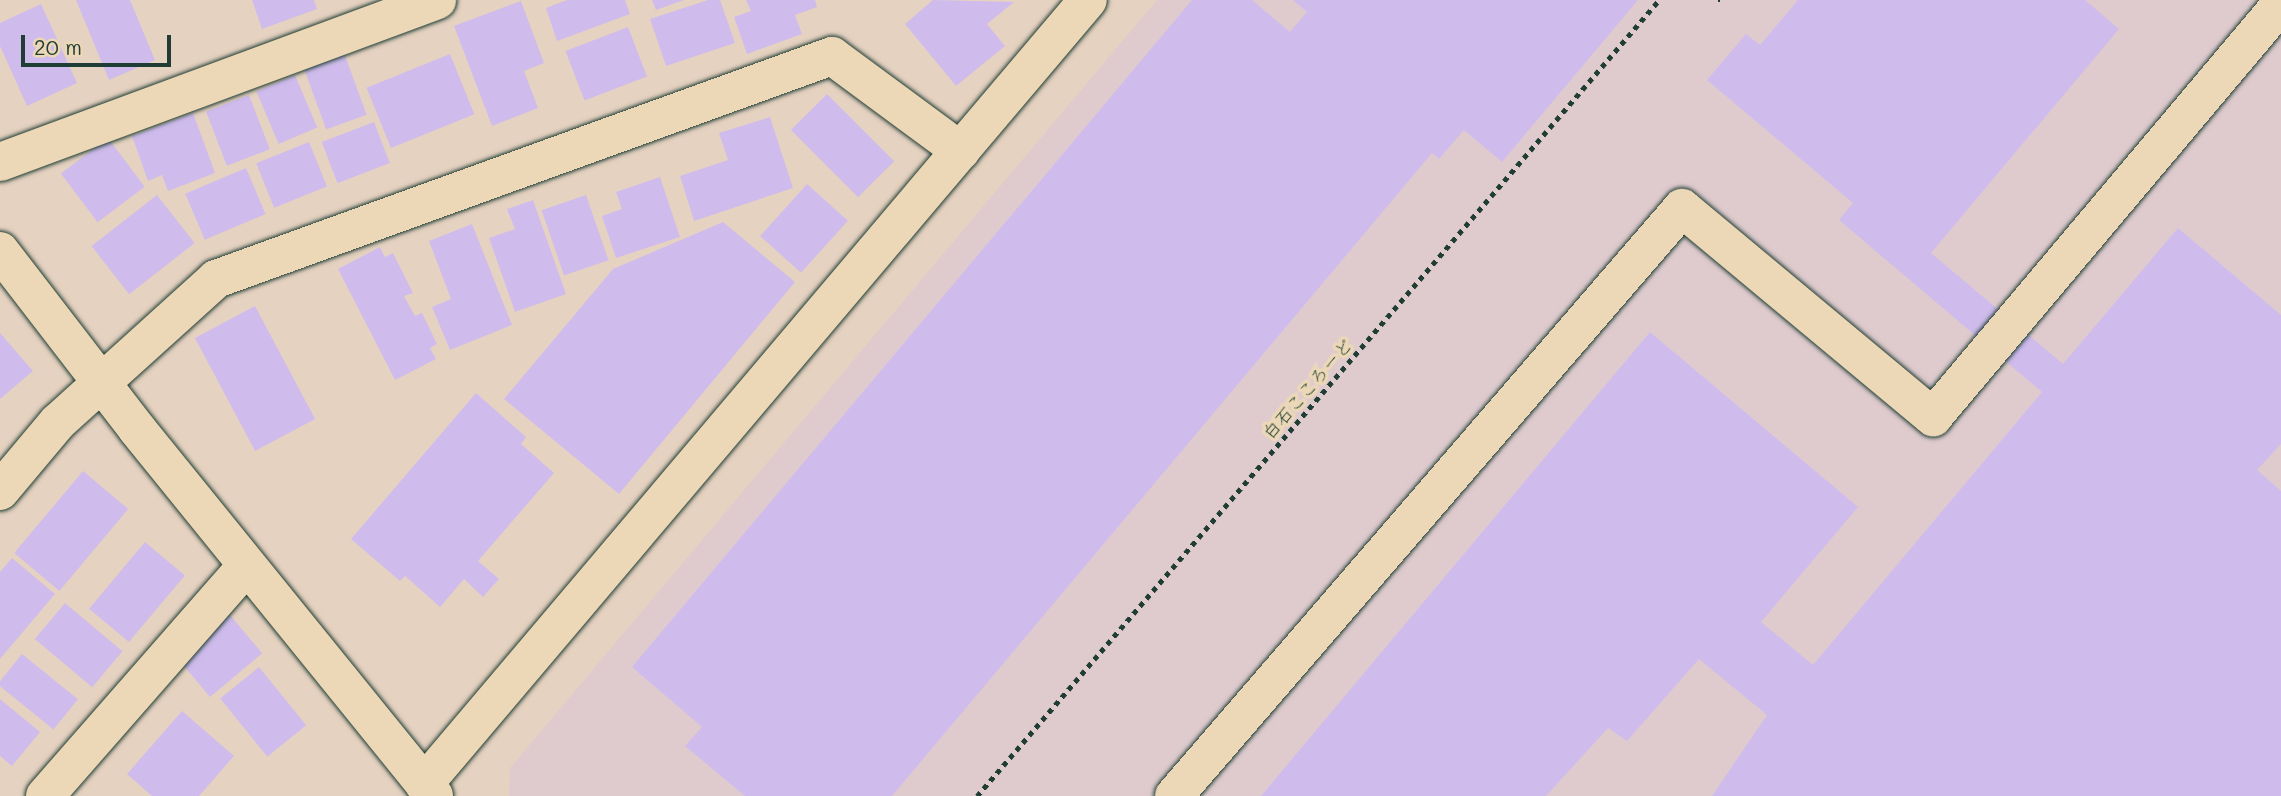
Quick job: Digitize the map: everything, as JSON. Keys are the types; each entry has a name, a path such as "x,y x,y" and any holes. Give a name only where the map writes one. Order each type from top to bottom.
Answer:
{"street":[{"path":"0,162 437,0"},
{"path":"0,251 246,566 429,790 1088,0"},
{"path":"1174,796 1682,208 1933,417 2281,4"},
{"path":"0,491 58,422 100,381 216,279 832,57 961,151"},
{"path":"45,796 246,566"}],"path":[{"name":"白石こころーど","path":"976,796 1659,0"}],"shaded area":[{"path":"1157,0 2281,0 2281,796 509,796 510,768"}],"building":[{"path":"76,0 130,0 155,60 109,80"},
{"path":"252,0 314,0 317,9 262,29"},
{"path":"567,0 625,0 630,14 557,41 546,8"},
{"path":"652,0 684,0 656,10"},
{"path":"708,0 720,0 735,43 666,66 650,19"},
{"path":"746,0 815,0 817,7 795,15 802,34 747,54 734,17 751,11"},
{"path":"933,0 1014,2 987,24 1005,46 956,86 905,24"},
{"path":"1192,0 1252,0 1290,32 1307,12 1293,0 1638,0 1502,162 1464,130 1439,159 1432,153 892,796 745,796 685,746 702,727 632,667"},
{"path":"1798,0 2085,0 2119,29 1931,253 2063,364 2178,228 2281,315 2281,444 2257,470 2281,491 2281,796 1712,796 1767,715 1699,659 1627,741 1608,728 1546,796 1261,796 1650,332 1858,507 1761,622 1813,665 2042,392 1839,220 1853,203 1707,80 1746,34 1760,45"},
{"path":"521,1 544,63 524,71 538,108 492,126 454,26"},
{"path":"41,4 77,83 27,106 0,46 0,23"},
{"path":"628,27 647,76 584,100 565,51"},
{"path":"343,50 367,115 326,130 303,65"},
{"path":"450,54 474,114 391,148 367,88"},
{"path":"295,75 317,127 279,144 256,91"},
{"path":"827,94 894,161 858,197 791,130"},
{"path":"249,95 270,149 227,166 206,111"},
{"path":"193,113 215,173 168,191 162,175 148,181 132,136"},
{"path":"770,117 793,188 694,221 680,176 728,160 719,133"},
{"path":"374,122 390,163 337,183 322,142"},
{"path":"108,138 145,187 98,222 61,174"},
{"path":"309,142 327,187 274,208 256,163"},
{"path":"246,168 266,214 205,240 185,194"},
{"path":"660,177 680,237 616,258 602,216 622,209 616,192"},
{"path":"807,184 848,221 801,273 760,236"},
{"path":"157,195 195,243 129,294 92,246"},
{"path":"586,195 608,260 564,276 542,210"},
{"path":"533,200 566,294 515,312 489,238 515,229 507,209"},
{"path":"723,222 795,282 619,494 504,399 613,269"},
{"path":"472,224 512,325 450,350 432,307 451,299 429,241"},
{"path":"380,247 385,257 393,253 413,293 404,296 415,316 422,313 437,344 430,348 436,359 395,380 338,269"},
{"path":"255,306 315,419 255,451 195,338"},
{"path":"0,333 33,371 0,399"},
{"path":"476,393 526,437 521,444 554,473 478,561 499,579 483,597 464,579 440,607 405,576 400,581 351,539"},
{"path":"83,471 128,509 59,591 14,553"},
{"path":"145,542 185,575 129,642 89,609"},
{"path":"12,558 55,594 0,659 0,572"},
{"path":"65,603 122,651 92,687 35,639"},
{"path":"230,615 262,653 210,697 178,659"},
{"path":"22,654 78,699 53,730 0,686 0,681"},
{"path":"259,667 306,725 267,757 220,698"},
{"path":"0,699 40,732 12,766 0,756"},
{"path":"182,711 234,756 199,796 152,796 127,774"}]}
